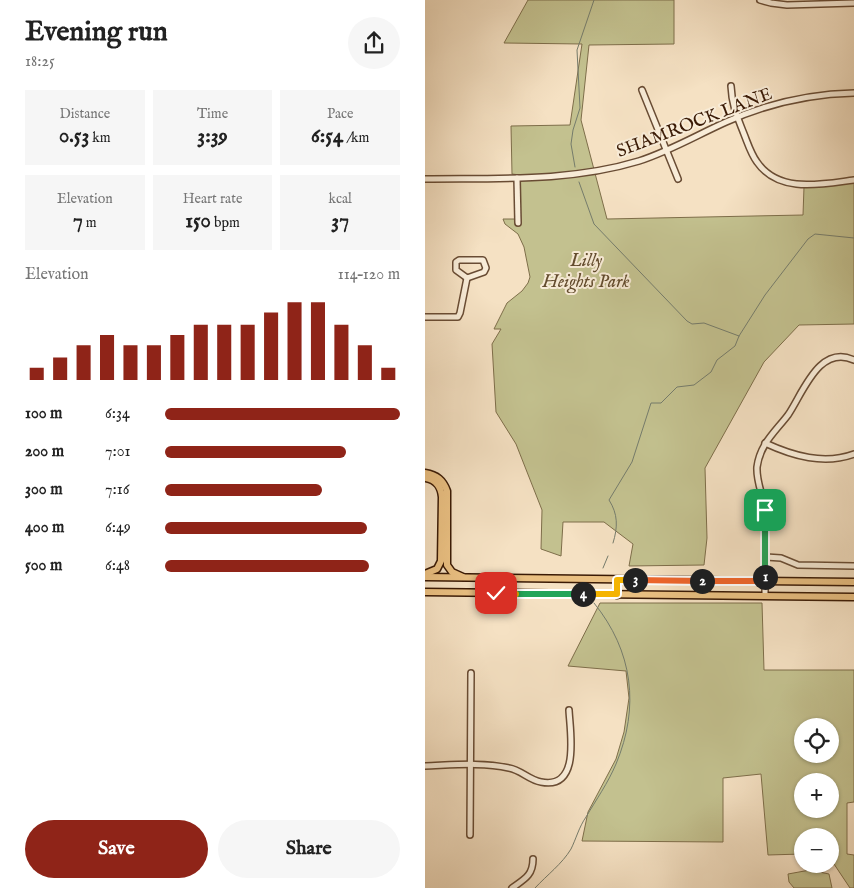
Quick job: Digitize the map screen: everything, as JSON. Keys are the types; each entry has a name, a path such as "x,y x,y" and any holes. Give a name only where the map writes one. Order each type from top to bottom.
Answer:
{"main road":[{"path":"425,473 437,477 445,485 447,491 447,565 452,572 466,578"},
{"path":"425,477 437,482 442,497 441,561 437,569 425,576"},
{"path":"425,576 854,582"},
{"path":"617,580 617,594"},
{"path":"425,592 854,597"}],"street":[{"path":"760,0 776,4 807,2 854,3"},
{"path":"731,86 732,102 737,117 758,164 764,170 778,180 792,184 803,185 854,180"},
{"path":"642,90 678,179"},
{"name":"SHAMROCK LANE","path":"425,179 555,177 586,173 620,166 666,151 737,117 785,102 820,96 854,94"},
{"path":"517,178 518,223"},
{"path":"459,260 483,260 485,262 486,268 484,272 467,278 457,270 456,262 459,260"},
{"path":"425,317 457,317 460,313 467,278"},
{"path":"765,596 765,510 757,478 758,460 769,436 787,416 807,382 819,368 836,357 846,357 854,360"},
{"path":"765,443 794,454 823,460 833,460 854,454"},
{"path":"765,557 781,558 798,565 854,566"},
{"path":"470,835 471,673"},
{"path":"425,766 470,765 509,768 520,771 541,782 552,782 566,773 569,767 571,756 569,710"},
{"path":"512,888 531,873 533,859"}],"green space":[{"name":"Lilly Heights Park","path":"528,0 674,0 674,44 589,45 581,120 607,219 803,215 804,187 854,182 854,324 799,325 764,362 705,468 707,538 704,565 629,566 633,544 604,522 563,522 561,556 541,549 542,510 516,444 496,412 492,344 501,329 494,329 507,303 522,291 530,277 524,247 518,234 505,224 503,219 520,219 520,175 512,174 511,126 570,125 582,44 504,43"},
{"path":"600,603 762,603 764,670 854,670 854,802 847,803 847,854 854,855 854,888 850,888 839,872 839,828 794,828 794,854 768,855 761,774 723,778 723,842 582,841 588,812 616,759 624,732 629,698 626,671 568,666"},
{"path":"788,874 829,874 832,888 794,888 789,882"}],"waterway":[{"path":"575,167 571,144 580,108 577,50 594,0"},
{"path":"579,182 594,224 687,321 692,324 704,323 739,336"},
{"path":"613,543 616,521 614,510 609,500 632,462 651,403 661,403 677,387 694,385 711,372 717,360 735,346 739,336 765,295 808,239 815,234 854,238"},
{"path":"603,568 608,556"},
{"path":"535,888 559,865 571,849 581,825 606,785 624,743 630,701 629,680 617,640 607,621 594,603"}],"route":[{"path":"496,593 617,594 617,580 765,581 765,510"}]}
